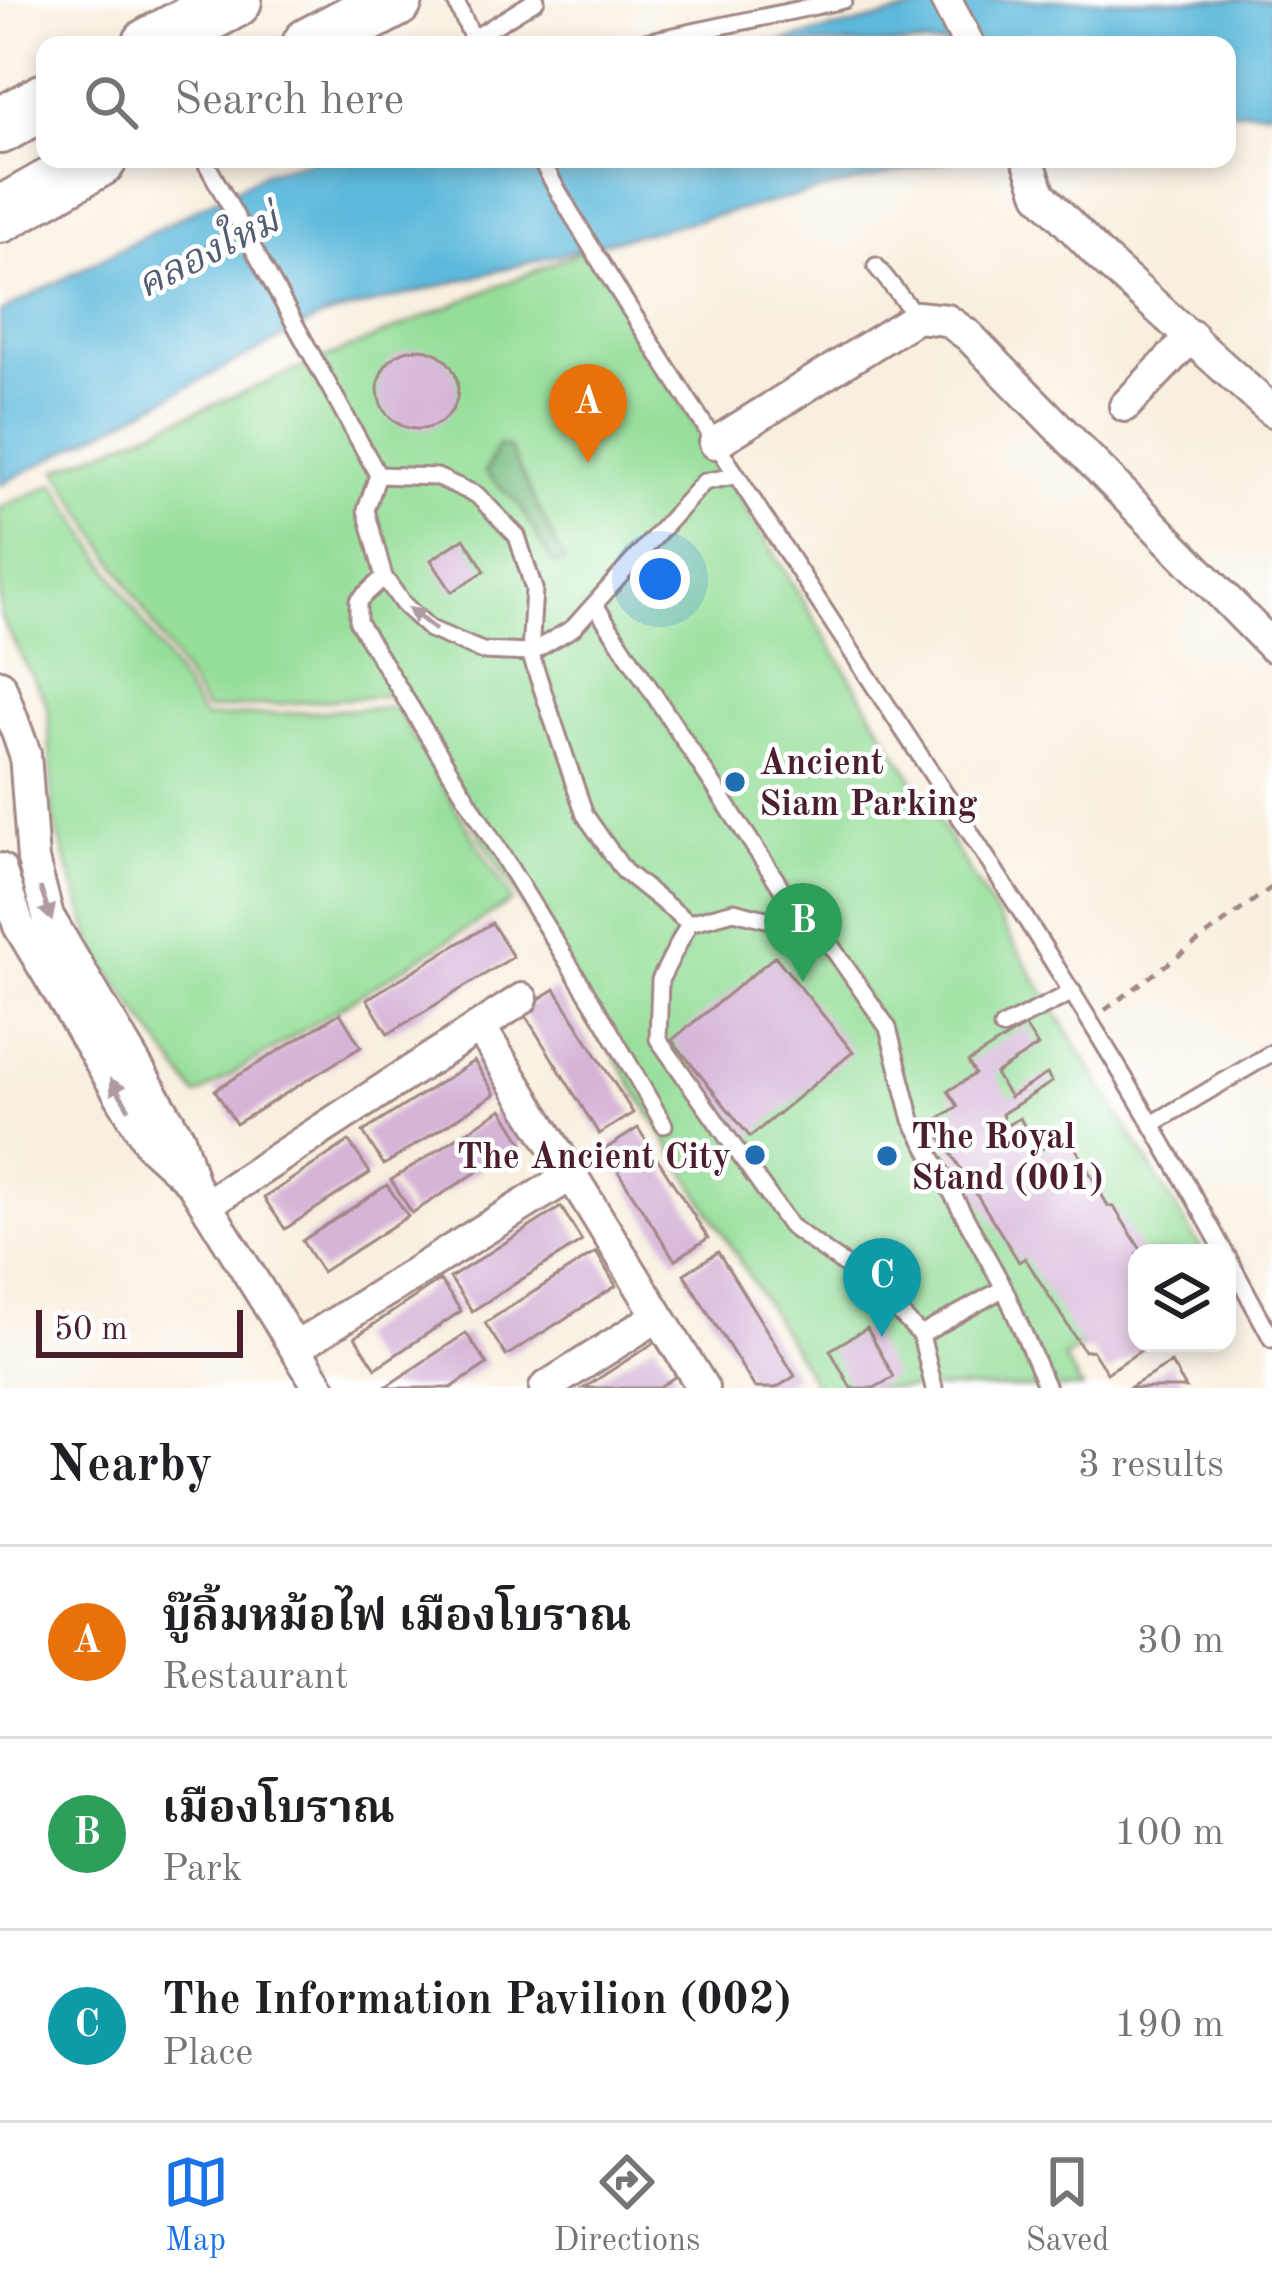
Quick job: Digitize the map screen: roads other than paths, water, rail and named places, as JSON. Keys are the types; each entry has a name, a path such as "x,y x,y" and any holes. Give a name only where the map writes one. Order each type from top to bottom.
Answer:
{"highway":[{"path":"327,36 395,0"},
{"path":"164,36 209,6"},
{"path":"0,126 36,106"},
{"path":"0,215 83,168"}],"street":[{"path":"946,0 964,36"},
{"path":"1031,168 1040,194 1100,256 1272,411"},
{"path":"715,442 917,317 946,320 969,336 1272,646"},
{"path":"1125,406 1192,336"},
{"path":"0,754 5,696"},
{"path":"5,696 25,754 32,860 48,916 179,1138 199,1194 320,1388"},
{"path":"0,869 19,926 150,1144 199,1194"},
{"path":"199,1194 522,999"},
{"path":"480,1027 703,1388"},
{"path":"295,1348 572,1174"},
{"path":"545,1388 658,1316"}],"lane":[{"path":"455,0 471,36"},
{"path":"483,36 536,0"},
{"path":"674,36 844,0"},
{"path":"209,168 378,475 366,510 384,577 403,604 430,629 482,651 530,653 573,628 704,482 734,476"},
{"path":"545,168 596,260 734,476 1073,992 1220,1244"},
{"path":"876,266 917,317"},
{"path":"378,475 437,477 477,495 517,536 534,589 530,653 585,815 624,871 689,923"},
{"path":"384,577 358,602 358,622 664,1125"},
{"path":"595,605 807,927"},
{"path":"934,1388 921,1335 869,1282 790,1226 658,1039 660,980 689,923 734,911 807,927 822,932 833,943 888,1028 913,1120 1004,1288 1047,1388"},
{"path":"1002,1027 1073,992"},
{"path":"1154,1124 1272,1053"},
{"path":"1236,1273 1272,1339"},
{"path":"921,1335 1004,1288"}],"water":[{"path":"956,0 1272,0 1272,110 1236,111 1236,36 806,36"},
{"name":"คลองใหม่","path":"282,168 915,168 322,317 0,485 0,312"}],"place":[{"name":"บู๊ลิ้มหม้อไฟ เมืองโบราณ","path":"588,463"},
{"name":"Ancient Siam Parking","path":"735,782"},
{"name":"เมืองโบราณ","path":"803,982"},
{"name":"The Ancient City","path":"755,1155"},
{"name":"The Royal Stand (001)","path":"887,1156"},
{"name":"The Information Pavilion (002)","path":"882,1337"}]}
